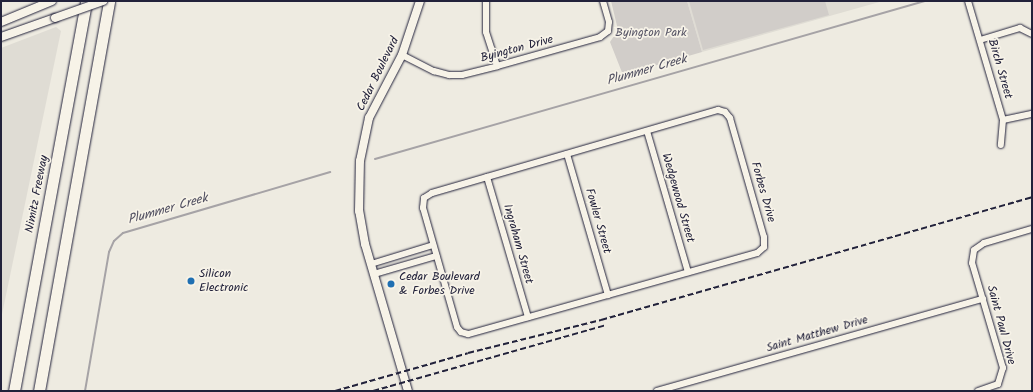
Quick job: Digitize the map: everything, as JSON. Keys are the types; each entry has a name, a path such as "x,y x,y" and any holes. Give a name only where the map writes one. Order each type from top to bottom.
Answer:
{"highway":[{"name":"Nimitz Freeway","path":"14,391 86,1"},
{"path":"39,391 109,1"}],"main road":[{"path":"1,37 103,1"},
{"name":"Cedar Boulevard","path":"408,391 371,264 359,211 360,161 369,118 402,55 420,1"},
{"path":"1,22 51,2"}],"street":[{"path":"486,1 486,32 496,66"},
{"name":"Byington Drive","path":"402,55 434,71 449,75 462,75 496,66 600,37 608,31 609,22 603,1"},
{"name":"Birch Street","path":"968,1 1003,120 1001,145"},
{"path":"980,40 1020,28 1032,34"},
{"name":"Forbes Drive","path":"718,110 725,112 730,118 762,230 764,247 757,253 608,295 468,334 461,332 457,327 422,208 424,198 432,193 567,154 718,110"},
{"path":"1003,120 1032,114"},
{"name":"Wedgewood Street","path":"647,131 688,272"},
{"name":"Fowler Street","path":"567,154 608,295"},
{"name":"Ingraham Street","path":"487,177 528,317"},
{"name":"Saint Paul Drive","path":"978,391 998,384 1003,374 972,263 974,250 984,243 1032,229"},
{"path":"371,264 433,244"},
{"path":"374,274 436,256"},
{"name":"Saint Matthew Drive","path":"657,391 982,299"}],"shaded area":[{"path":"687,1 883,1 702,52"},
{"path":"56,27 61,31 1,319 1,48"}],"green space":[{"name":"Byington Park","path":"611,1 687,1 702,52 623,75 610,42 618,30"},
{"path":"689,1 825,1 829,15 703,50"}],"waterway":[{"name":"Plummer Creek","path":"375,159 925,1"},
{"name":"Plummer Creek","path":"85,391 109,252 114,241 123,233 330,172"}],"railway":[{"path":"335,391 468,353 601,320 1032,197"},
{"path":"373,391 606,325"}],"place":[{"name":"Silicon Electronic","path":"191,281"},
{"name":"Cedar Boulevard & Forbes Drive","path":"391,284"}]}
